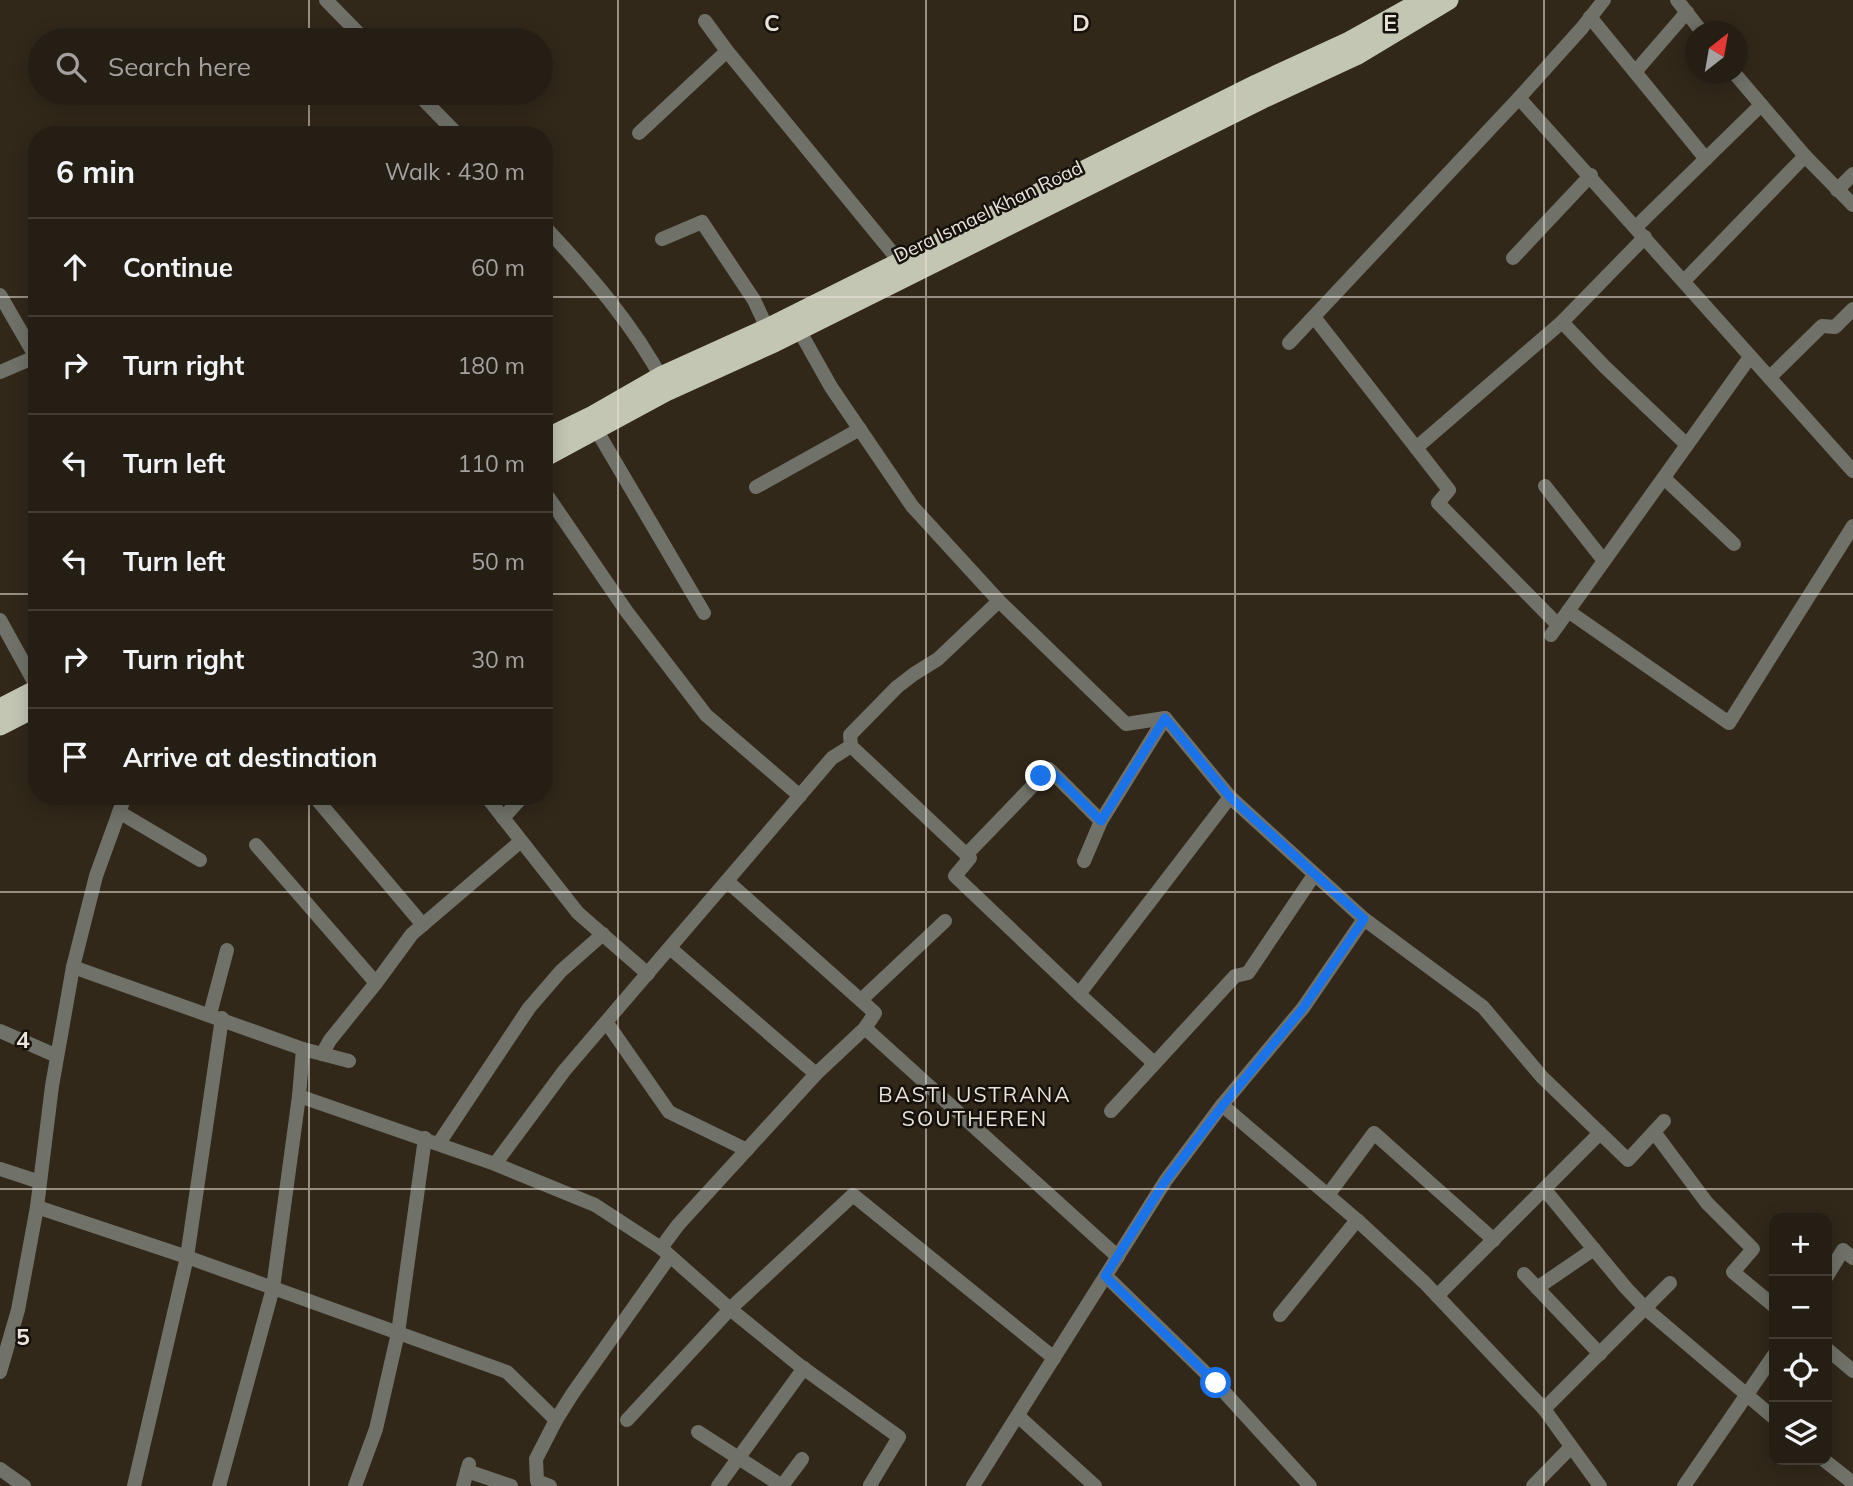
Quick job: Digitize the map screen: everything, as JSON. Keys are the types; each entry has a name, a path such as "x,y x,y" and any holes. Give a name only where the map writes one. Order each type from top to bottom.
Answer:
{"highway":[{"name":"Dera Ismael Khan Road","path":"553,453 597,431 664,384 767,328 1256,84 1349,41 1423,0"},
{"name":"Dera Ismael Khan Road","path":"553,435 664,384 799,330 1263,99 1356,56 1450,0"},
{"path":"0,708 28,693"},
{"path":"0,726 28,712"}],"street":[{"path":"326,0 353,28"},
{"path":"1289,343 1519,98 1604,0"},
{"path":"1677,0 1694,21"},
{"path":"1635,72 1687,12"},
{"path":"1590,17 1706,159"},
{"path":"705,21 900,262"},
{"path":"639,133 727,51"},
{"path":"1743,84 1805,156 1853,205"},
{"path":"1519,98 1591,175 1853,471"},
{"path":"429,105 449,126"},
{"path":"1416,448 1562,322 1706,159 1761,105"},
{"path":"1684,281 1805,156"},
{"path":"1837,190 1853,174"},
{"path":"1513,258 1591,175"},
{"path":"662,239 702,222 754,300 767,328"},
{"path":"553,236 588,273 654,363 664,384"},
{"path":"0,295 28,344"},
{"path":"1770,377 1822,326 1836,327 1853,309"},
{"path":"1314,317 1449,489 1438,503 1555,630 1750,357"},
{"path":"1562,322 1687,445"},
{"path":"799,330 831,387 912,506 999,601 1126,724 1165,718"},
{"path":"0,372 28,361"},
{"path":"756,487 860,429"},
{"path":"597,431 704,613"},
{"path":"1664,478 1734,544"},
{"path":"1545,486 1604,561"},
{"path":"553,504 628,612 706,715 800,796"},
{"path":"1569,611 1729,723 1853,526"},
{"path":"999,601 939,659 897,688 849,735 851,746 970,858 955,876 1154,1063"},
{"path":"0,620 28,671"},
{"path":"1165,718 1230,797 1364,919 1483,1007 1542,1077 1628,1160 1664,1121"},
{"path":"1083,860 1101,821 1165,718"},
{"path":"495,1164 564,1071 832,758 851,746"},
{"path":"967,855 1049,769 1101,821"},
{"path":"1079,994 1230,797"},
{"path":"0,1372 18,1310 37,1207 57,1056 73,967 96,876 122,805"},
{"path":"322,805 423,925"},
{"path":"493,805 578,913 648,974"},
{"path":"503,818 515,805"},
{"path":"119,812 200,860"},
{"path":"322,1054 412,934 521,841"},
{"path":"256,845 376,983"},
{"path":"1111,1111 1235,976 1248,972 1314,875"},
{"path":"539,1484 536,1459 556,1420 666,1252 678,1225 816,1074 865,1028 875,1013 727,881"},
{"path":"974,1486 1166,1180 1223,1105 1303,1008 1364,919"},
{"path":"861,1000 945,921"},
{"path":"439,1143 529,1008 561,971 603,934"},
{"path":"670,948 816,1074"},
{"path":"134,1486 187,1256 216,1016 227,950"},
{"path":"73,967 303,1049 349,1061"},
{"path":"607,1023 669,1112 747,1150"},
{"path":"865,1028 1118,1257"},
{"path":"0,1031 57,1056"},
{"path":"219,1486 273,1287 303,1049"},
{"path":"299,1096 439,1143 596,1205 666,1252 730,1309 804,1368 899,1437 870,1485 872,1486"},
{"path":"1223,1105 1357,1220 1437,1296 1544,1409 1570,1448 1601,1486"},
{"path":"1654,1132 1707,1203 1753,1249 1733,1272 1769,1302"},
{"path":"1328,1195 1374,1133 1494,1240"},
{"path":"1437,1296 1600,1133"},
{"path":"355,1486 376,1429 398,1333 425,1138"},
{"path":"0,1169 40,1182"},
{"path":"1545,1190 1646,1309 1769,1414"},
{"path":"627,1420 730,1309 853,1195 1054,1357"},
{"path":"37,1207 187,1256 507,1372 556,1420"},
{"path":"1280,1315 1357,1220"},
{"path":"1537,1288 1594,1249"},
{"path":"1832,1268 1843,1250 1853,1258"},
{"path":"1524,1274 1600,1354"},
{"path":"1105,1276 1216,1383 1310,1486"},
{"path":"1544,1409 1670,1283"},
{"path":"1832,1353 1853,1371"},
{"path":"1684,1486 1769,1362"},
{"path":"718,1486 804,1368"},
{"path":"1018,1416 1095,1486"},
{"path":"698,1432 782,1486 802,1459"},
{"path":"1533,1486 1570,1448"},
{"path":"1830,1465 1853,1483"},
{"path":"0,1469 24,1486"},
{"path":"467,1474 511,1486"}],"district":[{"name":"BASTI USTRANA SOUTHEREN","path":"975,1107"}],"route":[{"path":"1041,776 1049,769 1101,821 1165,718 1230,797 1364,919 1303,1008 1223,1105 1166,1180 1105,1276 1216,1383"}]}
